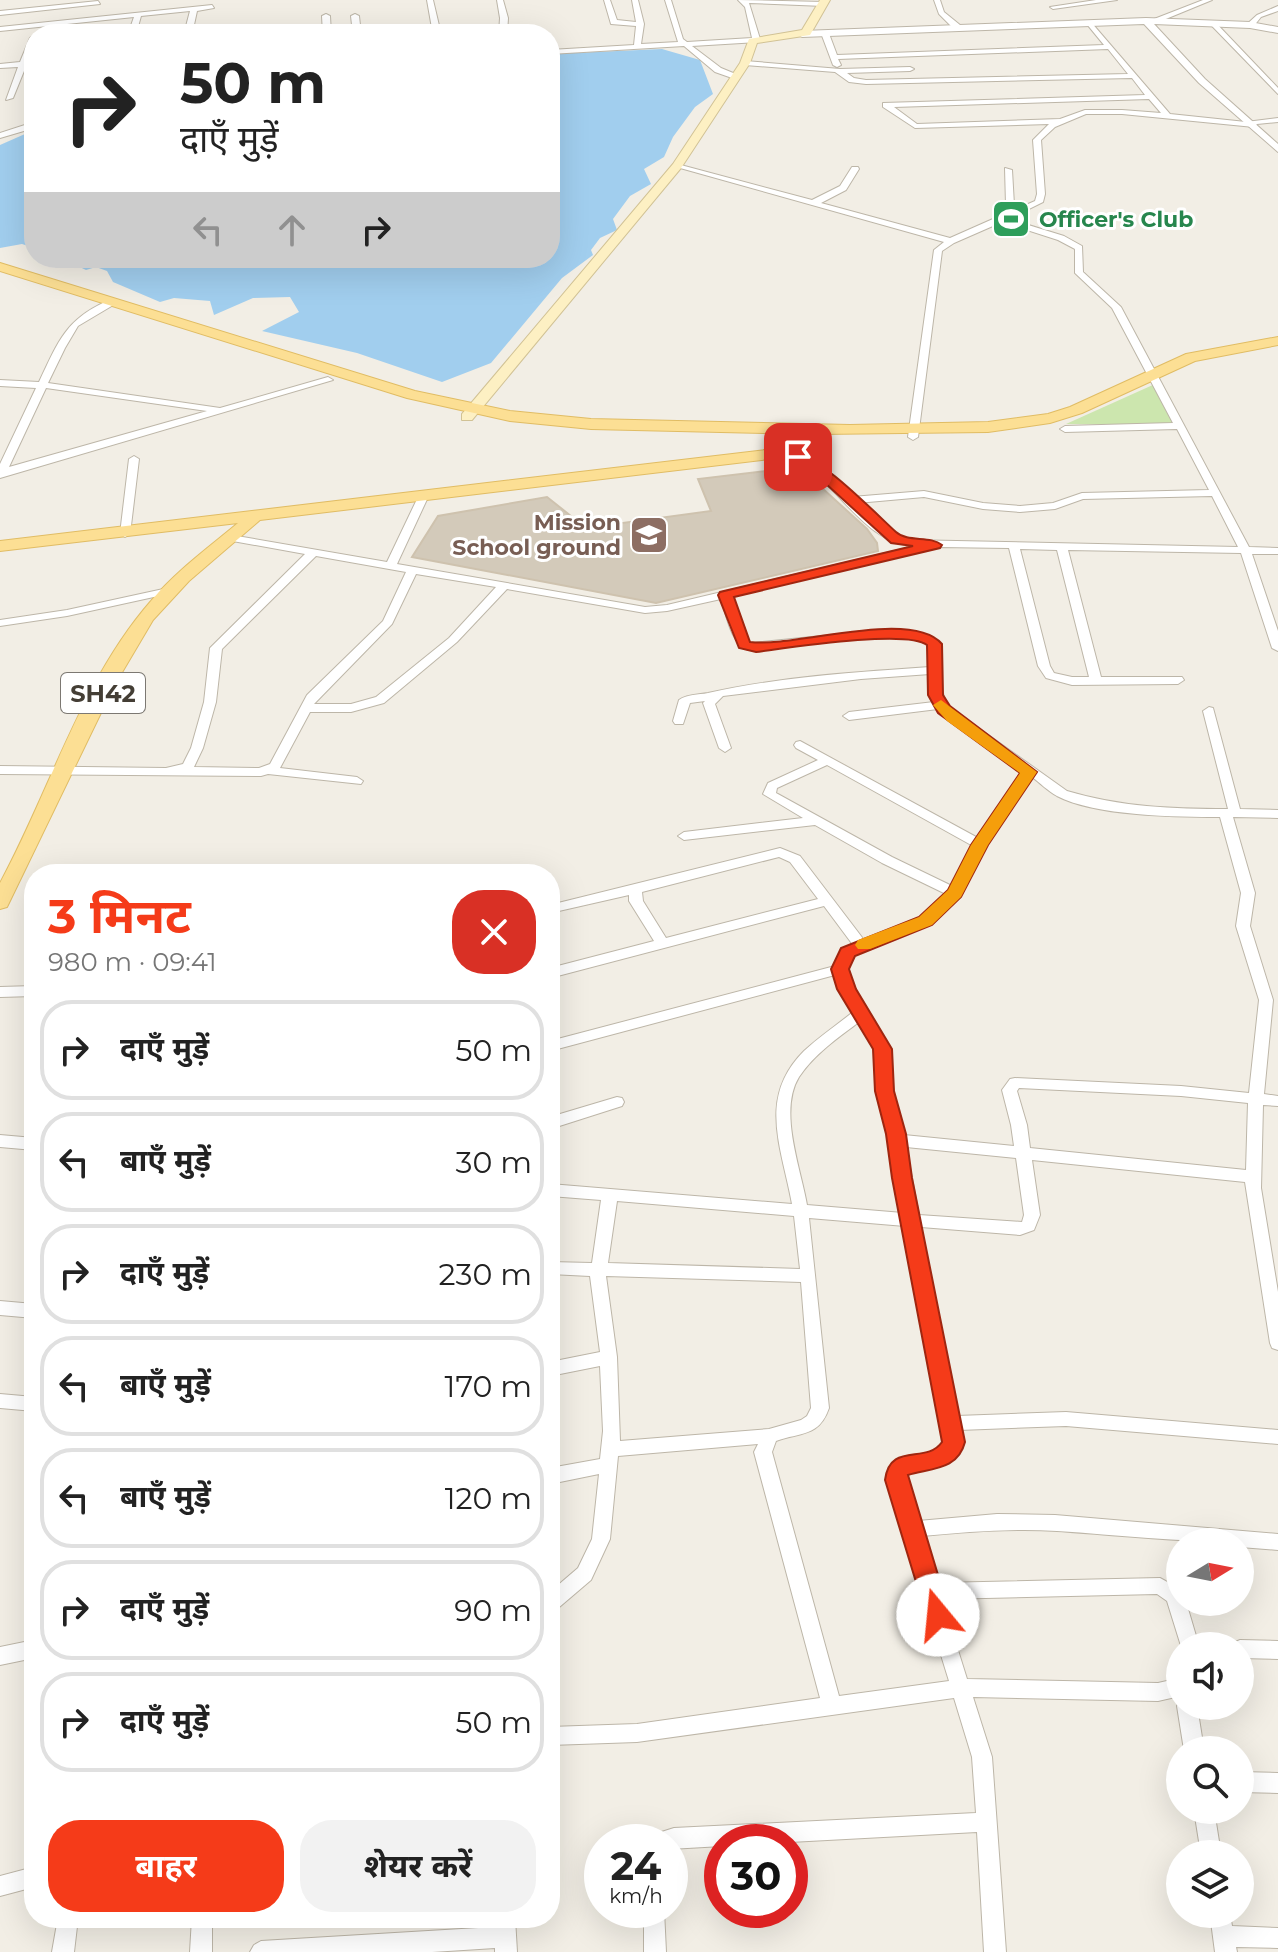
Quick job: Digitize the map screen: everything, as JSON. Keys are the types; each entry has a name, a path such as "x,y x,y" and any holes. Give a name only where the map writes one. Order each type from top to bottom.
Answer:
{"main road":[{"path":"470,413 677,166 745,63 756,39 808,31 824,2"},
{"path":"0,267 328,380 470,413 591,431 813,434 997,432 1053,424 1091,413 1191,357 1278,341"},
{"path":"0,275 470,413"},
{"path":"1154,377 1213,361 1278,349"},
{"path":"0,546 125,534 786,452 797,449 813,434"},
{"name":"SH42","path":"0,902 28,853 121,659 147,617 168,591 253,518"}],"street":[{"path":"430,0 435,24"},
{"path":"500,0 504,24"},
{"path":"607,0 614,22 640,24"},
{"path":"635,0 640,24 637,48"},
{"path":"668,0 677,36 718,70 735,77"},
{"path":"742,0 824,2"},
{"path":"560,52 756,39 748,6 742,0"},
{"path":"937,0 941,13 957,27"},
{"path":"1045,0 1064,23"},
{"path":"1053,7 1114,0"},
{"path":"1190,0 1199,5"},
{"path":"1149,21 1209,0"},
{"path":"0,13 98,3"},
{"path":"68,24 98,23 212,7"},
{"path":"1250,25 1259,16 1278,8"},
{"path":"190,24 194,9"},
{"path":"135,24 138,15"},
{"path":"326,16 326,24"},
{"path":"355,16 356,24"},
{"path":"1149,21 1202,81 1278,149"},
{"path":"802,34 1149,21 1250,25 1278,30"},
{"path":"1090,23 1167,116"},
{"path":"1215,24 1278,92"},
{"path":"0,29 24,27"},
{"path":"825,33 839,70 857,82 1131,76"},
{"path":"836,57 1109,47"},
{"path":"745,63 839,70 910,69"},
{"path":"0,66 24,65 9,98"},
{"path":"1061,121 915,126 886,105 1149,97"},
{"path":"913,434 938,250 951,241 1039,202 1037,140 1052,125 1085,112 1252,123 1278,120"},
{"path":"0,136 24,128"},
{"path":"677,166 951,241"},
{"path":"814,203 843,188 855,169"},
{"path":"1004,218 1010,205 1008,170"},
{"path":"1004,218 1061,238 1079,248 1079,273 1116,307 1245,549 1278,648"},
{"path":"0,473 60,348 75,324 106,304"},
{"path":"0,473 328,380"},
{"path":"0,383 43,385 222,411"},
{"path":"1065,429 1180,426"},
{"path":"786,452 811,465 896,540 935,545 1278,551"},
{"path":"125,534 134,459"},
{"path":"851,500 924,494 983,506 1020,509 1055,506 1082,496 1215,493"},
{"path":"391,565 424,495"},
{"path":"231,538 645,610 725,595 935,545"},
{"path":"1014,546 1046,670 1062,680 1178,680"},
{"path":"1062,546 1096,681"},
{"path":"180,771 188,767 197,748 210,702 216,648 315,551"},
{"path":"268,770 280,758 319,687 388,622 413,569"},
{"path":"305,708 351,708 380,700 453,640 503,587"},
{"path":"0,623 67,613 168,591"},
{"path":"725,595 741,640 748,647 885,634 914,634 931,639 935,644 936,695 941,705 953,717 1063,794 1120,806 1278,814"},
{"path":"679,721 685,700 730,690 936,670"},
{"path":"713,696 709,703 725,748"},
{"path":"849,716 941,705"},
{"path":"1209,711 1248,893 1243,926 1271,992 1266,1007 1256,1098 1254,1177 1258,1229 1278,1343"},
{"path":"800,745 980,845"},
{"path":"828,760 769,790 774,799 955,893"},
{"path":"0,770 65,773 268,770 357,781"},
{"path":"995,1952 982,1757 896,1480 897,1470 904,1465 946,1456 953,1442 897,1140 883,1082 883,1049 846,989 840,969 842,958 861,946 926,921 955,893 980,845 1029,772"},
{"path":"684,836 815,821"},
{"path":"560,907 780,852 795,859 861,946"},
{"path":"635,889 636,901 662,943"},
{"path":"560,970 826,901"},
{"path":"560,1043 840,969"},
{"path":"0,992 24,991"},
{"path":"560,1473 609,1457 770,1436 809,1425 818,1415 801,1213 784,1122 786,1088 807,1060 861,1013"},
{"path":"560,1191 1013,1229 1028,1226 1032,1215 1019,1125 1009,1096 1009,1090 1015,1083 1150,1089 1278,1101"},
{"path":"560,1120 617,1102"},
{"path":"897,1140 1254,1177"},
{"path":"0,1141 24,1143"},
{"path":"560,1595 585,1574 596,1556 601,1539 609,1457 609,1357 599,1269 610,1195"},
{"path":"560,1268 807,1276"},
{"path":"0,1308 24,1310"},
{"path":"560,1367 609,1357"},
{"path":"0,1401 24,1403"},
{"path":"950,1423 1066,1419 1278,1437"},
{"path":"770,1436 763,1452 765,1465 832,1706"},
{"path":"911,1529 997,1522 1055,1523 1278,1542"},
{"path":"930,1591 1160,1586 1175,1596 1186,1632"},
{"path":"1254,1649 1278,1650"},
{"path":"0,1656 24,1651"},
{"path":"560,1736 637,1733 961,1688 1166,1690"},
{"path":"1254,1782 1278,1783"},
{"path":"688,1837 987,1822"},
{"path":"0,1886 24,1880"},
{"path":"63,1952 67,1928"},
{"path":"201,1952 202,1928"},
{"path":"654,1928 655,1952"},
{"path":"261,1952 506,1936"},
{"path":"1225,1944 1278,1938"}],"green space":[{"path":"1155,384 1176,425 1066,424"}],"water":[{"path":"662,49 700,60 713,94 695,107 673,137 664,157 644,169 651,184 630,196 613,219 617,230 600,238 591,250 593,255 562,278 491,363 442,382 357,353 262,331 299,312 290,297 253,298 214,315 210,301 174,298 160,302 113,282 107,271 99,268 560,268 560,54"},
{"path":"24,134 24,245 0,248 0,145"}],"building":[{"name":"Mission School ground","path":"799,467 867,529 877,543 878,551 656,603 412,557 438,516 547,497 586,528 711,511 698,479"}],"slow traffic":[{"path":"864,945 926,921 955,893 980,845 1029,772 941,705"}],"place":[{"name":"Officer's Club","path":"1011,219"},
{"name":"Mission School ground","path":"649,535"}],"route":[{"path":"798,457 819,471 896,540 914,545 935,545 725,595 744,645 756,647 901,633 925,636 935,644 935,689 944,709 1029,772 980,845 955,893 926,921 848,952 842,958 840,969 846,989 883,1049 883,1082 896,1134 953,1442 946,1456 904,1465 897,1470 896,1480 938,1615"}]}
